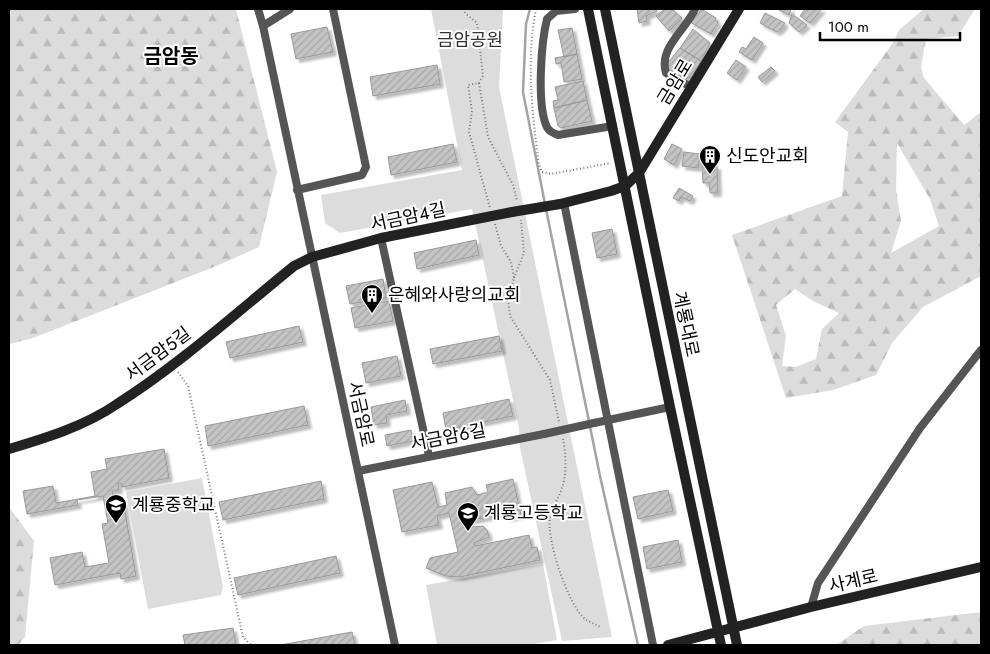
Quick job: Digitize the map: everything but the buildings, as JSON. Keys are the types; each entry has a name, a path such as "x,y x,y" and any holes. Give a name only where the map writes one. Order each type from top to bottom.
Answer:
{"main road":[{"name":"계룡대로","path":"588,9 721,645"},
{"name":"계룡대로","path":"605,9 737,645"},
{"name":"금암로","path":"638,172 739,9"},
{"path":"562,203 625,186 638,172"},
{"name":"서금암4길","path":"312,257 381,238 492,216 516,215 562,203"},
{"name":"서금암5길","path":"9,449 56,434 116,405 172,364 294,266 312,257"},
{"name":"사계로","path":"668,645 733,630 810,607 981,567"}],"street":[{"name":"서금암로","path":"258,9 264,26 297,190 395,645"},
{"path":"264,26 290,9"},
{"path":"297,190 351,179 362,175 366,167 333,9"},
{"path":"575,9 556,11 547,18 541,67 542,104 546,126 551,132 558,135 613,126"},
{"path":"684,9 695,10 665,55 664,64 666,73 691,88"},
{"path":"562,203 653,645"},
{"path":"381,238 429,456"},
{"path":"810,607 818,583 920,428 981,350"},
{"path":"607,420 670,407"},
{"name":"서금암6길","path":"358,471 607,420"}],"path":[{"path":"463,9 476,23 483,76 479,83 488,137 513,185 517,202"},
{"path":"479,83 468,85 472,111 469,132 501,246 511,262 514,278"},
{"path":"516,215 524,235 524,253 508,300 510,316 550,380 560,428"},
{"path":"172,364 188,386 243,637 252,645"},
{"path":"563,437 565,447 563,486 550,515 550,526 558,568 563,583 585,619 600,627"}],"green space":[{"path":"9,9 236,9 277,172 259,247 219,265 33,338 9,344"},
{"name":"금암공원","path":"431,9 503,9 499,87 612,637 562,641 520,448 519,428 472,209 340,233 325,223 321,195 462,170"},
{"path":"924,9 975,9 958,36 926,39 921,67 924,78 964,125 981,112 981,276 923,307 892,343 876,375 833,390 786,398 732,235 842,196 848,132 835,122 893,43 899,30","holes":["897,143 930,199 939,226 891,253 901,221 896,189","795,289 813,301 839,313 822,329 816,359 796,367 782,366 786,336 776,305"]},
{"path":"202,478 223,587 221,595 148,609 126,492"},
{"path":"9,507 34,541 25,637 18,645 9,645"},
{"path":"543,564 557,640 528,645 437,645 426,585"},
{"path":"981,612 981,645 836,645 864,626"}],"waterway":[{"path":"530,9 526,24 523,92 545,204"},
{"path":"546,209 600,476 638,645"}],"place":[{"name":"신도안교회","path":"710,175"},
{"name":"은혜와사랑의교회","path":"372,314"},
{"name":"계룡중학교","path":"116,524"},
{"name":"계룡고등학교","path":"468,532"}],"district":[{"name":"금암동","path":"171,56"}]}
